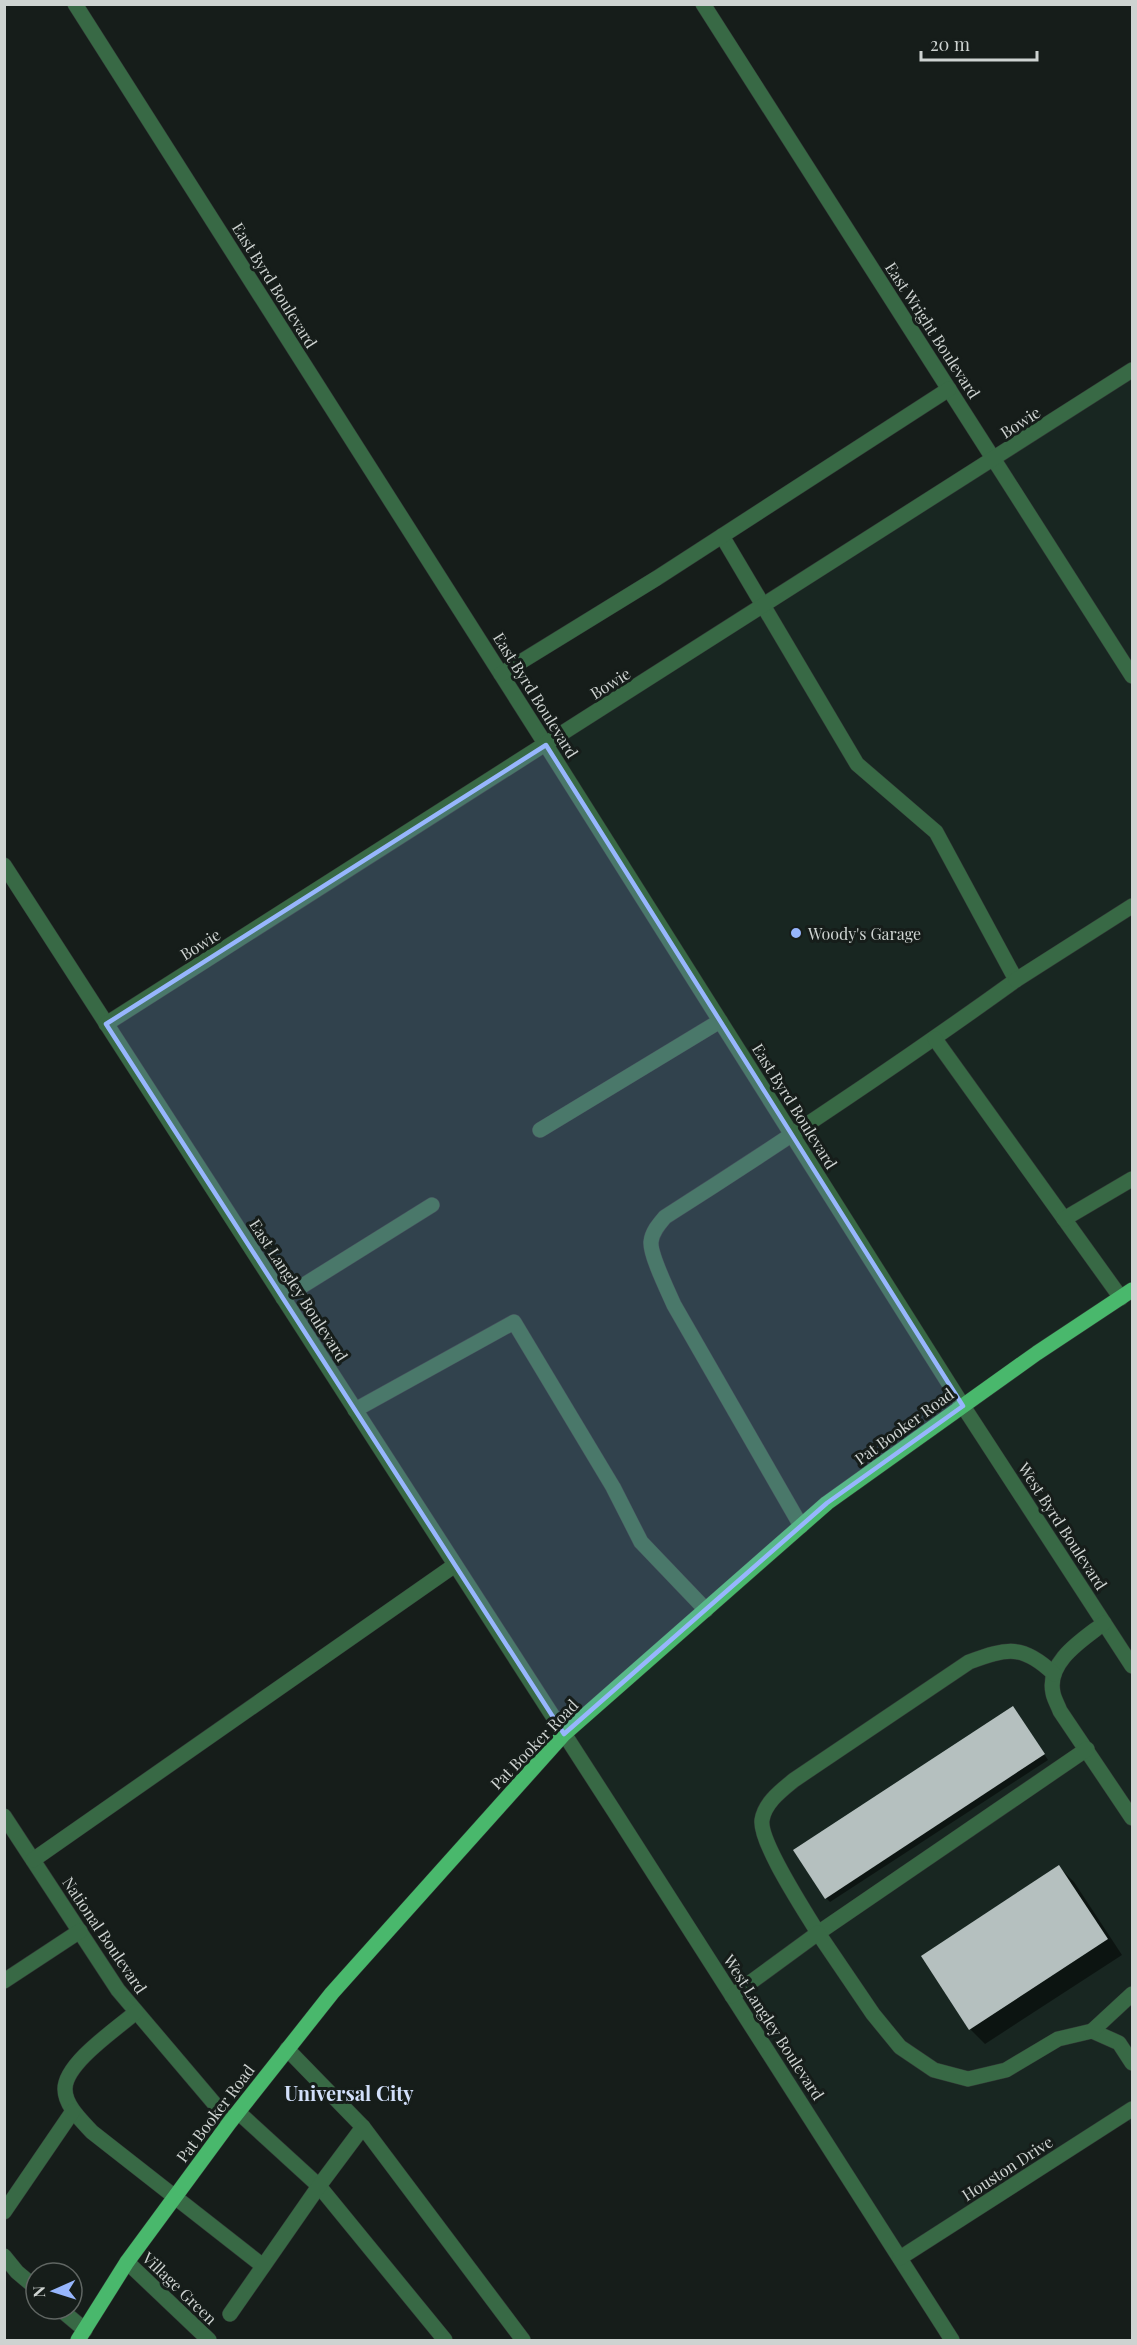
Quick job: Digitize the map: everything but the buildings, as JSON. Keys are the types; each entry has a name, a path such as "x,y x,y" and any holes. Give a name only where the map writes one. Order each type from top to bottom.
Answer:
{"main road":[{"name":"Pat Booker Road","path":"81,2335 127,2262 234,2117 332,1993 564,1734 827,1503 963,1406 1127,1294"}],"street":[{"name":"East Byrd Boulevard","path":"75,4 963,1406"},
{"name":"East Wright Boulevard","path":"704,4 1132,676"},
{"name":"Bowie","path":"106,1024 995,460 1132,370"},
{"path":"501,674 722,536 950,389"},
{"path":"722,536 856,764 936,832 1016,980"},
{"name":"East Langley Boulevard","path":"4,865 564,1734"},
{"path":"801,1526 674,1305 651,1243 655,1229 665,1217 792,1136 935,1039 1016,980 1132,906"},
{"path":"540,1130 720,1021"},
{"path":"935,1039 1064,1219 1127,1294"},
{"path":"1064,1219 1132,1179"},
{"path":"283,1298 432,1205"},
{"path":"355,1410 514,1322 613,1487 641,1542 706,1610"},
{"name":"West Byrd Boulevard","path":"963,1406 1132,1666"},
{"path":"33,1860 455,1565"},
{"path":"1104,1623 1065,1654 1054,1674 1052,1691 1060,1711 1132,1818"},
{"path":"1054,1674 1038,1659 1016,1650 993,1653 969,1662 794,1780 773,1798 762,1820 769,1848 818,1932 873,2014 900,2047 934,2070 968,2079 1006,2070 1058,2039 1092,2031 1132,1994"},
{"name":"West Langley Boulevard","path":"564,1734 952,2340"},
{"path":"732,1996 818,1932 1087,1749"},
{"name":"National Boulevard","path":"4,1816 118,1990 136,2012 234,2117 319,2186 446,2340"},
{"path":"4,1981 80,1932"},
{"path":"136,2012 88,2053 72,2070 65,2090 73,2111 92,2132 263,2266"},
{"path":"1092,2031 1119,2043 1132,2063"},
{"path":"287,2049 363,2127 523,2340"},
{"name":"Houston Drive","path":"900,2258 1132,2109"},
{"path":"4,2212 73,2111"},
{"path":"230,2314 363,2127"},
{"path":"4,2256 24,2278"},
{"name":"Village Green","path":"127,2262 209,2340"},
{"path":"70,2321 81,2335"}],"highlighted area":[{"path":"546,745 963,1406 827,1503 564,1734 106,1024"}],"shaded area":[{"path":"1132,370 1132,2127 1125,2114 900,2258 106,1024"}],"place":[{"name":"Woody's Garage","path":"796,933"}],"district":[{"name":"Universal City","path":"349,2092"}]}
